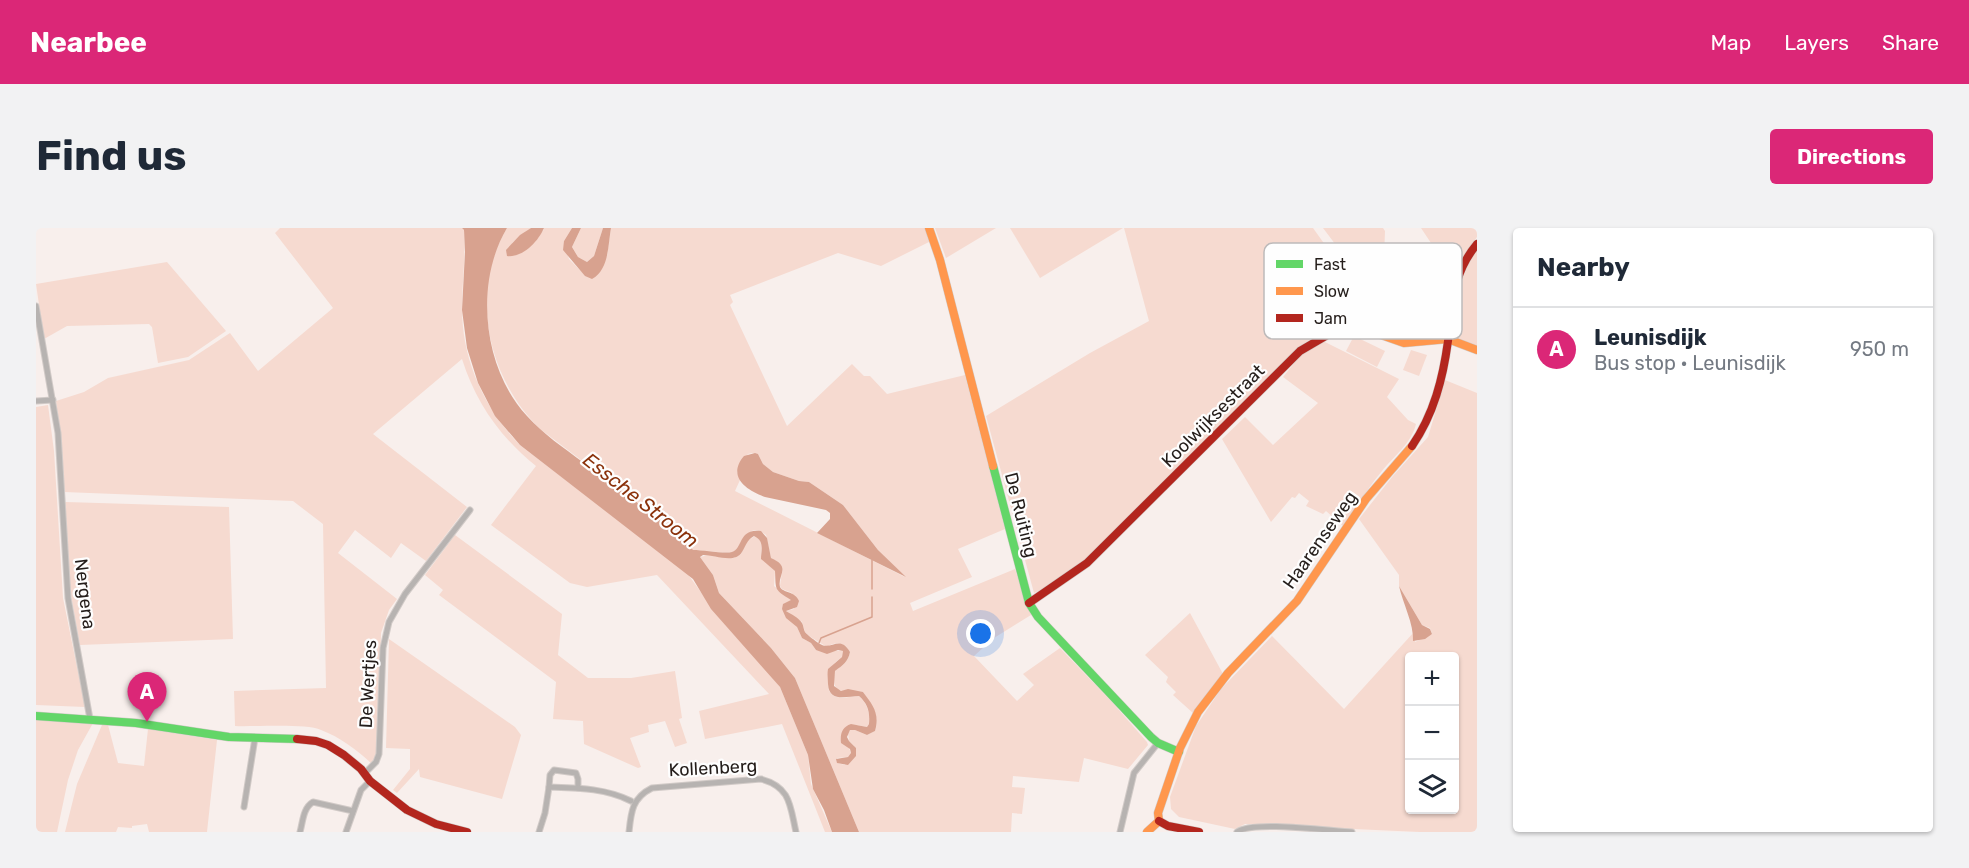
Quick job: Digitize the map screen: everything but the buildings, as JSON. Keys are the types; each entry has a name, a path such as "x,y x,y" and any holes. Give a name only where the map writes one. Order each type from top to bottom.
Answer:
{"street":[{"name":"De Ruiting","path":"929,228 943,271 1029,603 1038,617 1158,743 1179,752"},
{"name":"Haarenseweg","path":"1462,264 1477,244"},
{"name":"Nergena","path":"36,306 58,433 68,598 90,719"},
{"name":"Koolwijksestraat","path":"1029,603 1087,563 1290,361 1319,339"},
{"name":"Koolwijksestraat","path":"1393,339 1404,343 1448,339"},
{"name":"Haarenseweg","path":"1159,821 1158,813 1179,752 1194,719 1208,697 1296,601 1364,502 1418,436 1433,404 1448,339"},
{"path":"1448,339 1477,350"},
{"path":"36,401 53,400"},
{"name":"De Wertjes","path":"365,773 376,762 379,754 382,657 389,622 399,603 470,510"},
{"path":"36,716 136,723 219,736 316,741 334,748 365,773 370,781 407,810 436,824 466,832"},
{"path":"244,807 255,738"},
{"path":"1120,832 1134,773 1158,743"},
{"path":"539,832 545,813 550,775 554,770 576,773 578,788"},
{"name":"Kollenberg","path":"629,832 634,803 644,792 652,788 761,779 771,781 786,794 796,832"},
{"path":"346,832 361,790 370,781"},
{"path":"549,787 607,792 631,801"},
{"path":"300,832 305,810 313,802 353,811"},
{"path":"1147,832 1159,821 1168,826 1199,832"},
{"path":"1237,832 1242,829 1265,827 1352,832"}],"shaded area":[{"path":"280,228 462,228 464,230 463,327 471,364 486,399 507,431 520,445 687,573 722,621 780,687 808,755 811,784 832,832 825,832 782,724 705,739 699,711 769,694 657,575 587,587 570,583 491,525 536,466 500,431 482,405 462,359 373,434 467,507 426,561 401,543 391,558 355,530 338,553 397,599 389,610 381,633 378,748 372,764 342,740 314,728 235,726 234,691 326,688 323,524 293,501 64,492 56,401 84,392 108,378 189,360 230,333 258,371 333,308 275,233"},
{"path":"462,228 507,228 490,274 487,299 488,325 501,375 512,397 527,416 554,441 679,534 693,550 732,552 748,533 761,531 767,538 771,558 781,565 780,587 795,595 799,601 797,607 786,611 799,619 806,633 819,643 824,646 843,644 850,652 843,665 835,671 834,686 841,691 848,689 863,692 873,706 877,720 875,731 867,735 850,730 847,737 856,748 856,756 848,765 837,763 836,759 848,757 851,753 850,749 841,743 842,731 851,724 867,727 869,716 866,705 859,696 839,697 829,690 828,669 842,657 843,651 838,650 827,654 816,650 811,643 802,638 797,627 786,618 782,609 783,604 791,600 777,589 775,571 761,559 762,546 760,540 754,536 735,558 703,555 700,557 713,575 719,593 771,648 795,678 859,832 832,832 813,789 808,755 780,687 711,609 693,579 520,445 495,416 478,383 467,348 462,310 465,252"},
{"path":"507,228 531,228 512,243 543,231 544,228 572,228 564,241 569,259 584,274 607,256 611,228 925,228 931,241 881,266 838,253 730,295 733,302 730,305 787,426 852,364 864,376 870,376 887,394 965,375 1005,529 958,549 972,577 910,603 913,611 1015,569 1031,615 994,638 974,656 1017,701 1034,685 1023,674 1060,648 1111,701 1148,745 1128,769 1084,758 1079,782 1013,776 1012,787 1025,788 1022,814 1012,813 1011,832 859,832 795,678 771,648 719,593 713,575 700,557 709,555 734,558 741,554 747,541 755,536 760,540 761,555 775,571 774,586 792,600 782,609 797,627 802,638 811,643 816,650 843,651 842,657 833,664 829,671 829,691 843,698 859,696 868,709 869,724 867,727 857,725 842,731 851,753 854,746 849,741 850,730 867,735 875,731 876,715 863,692 845,692 835,685 835,671 843,665 850,652 842,644 837,643 827,647 809,636 802,622 786,611 794,609 792,593 780,586 782,571 779,563 771,558 766,535 754,530 749,532 733,552 693,551 679,534 540,429 522,409 507,386 496,360 489,334 488,279 495,253","holes":["748,454 758,454 763,464 773,472 809,482 843,505 878,550 905,577 735,491 740,480 737,472","850,754 845,765 838,763 837,758 848,757"]},
{"path":"531,228 544,228 538,239 524,252 507,256 506,250 520,235"},
{"path":"572,228 581,228 572,247 578,257 587,262 594,256 603,228 611,228 605,263 598,275 592,279 585,276 563,250 564,241"},
{"path":"581,228 603,228 594,256 587,262 578,257 572,247"},
{"path":"935,228 996,228 946,258"},
{"path":"1010,228 1123,228 1040,278"},
{"path":"1124,228 1313,228 1324,243 1264,243 1264,339 1311,339 1302,345 1078,573 1034,593 986,416 1090,353 1149,321"},
{"path":"1323,228 1383,228 1385,231 1385,243 1334,243"},
{"path":"1421,228 1477,228 1477,237 1462,259 1462,243 1431,243"},
{"path":"1477,251 1477,346 1459,339 1462,339 1462,281"},
{"path":"167,262 226,331 188,357 158,363 152,327 149,324 67,326 44,339 36,284"},
{"path":"1352,339 1360,339 1385,351 1377,367 1346,351"},
{"path":"1323,341 1399,379 1387,397 1408,420 1416,424 1414,431 1406,444 1377,477 1343,526 1326,511 1323,514 1306,506 1309,501 1299,493 1295,498 1292,497 1271,522 1222,439 1245,417 1273,445 1318,403 1283,377 1299,357"},
{"path":"1411,350 1427,355 1419,376 1403,370"},
{"path":"1445,380 1477,393 1477,832 1420,832 1245,824 1235,829 1179,817 1171,809 1170,797 1196,726 1221,689 1272,636 1344,709 1414,632 1415,642 1432,634 1430,628 1422,625 1399,586 1399,575 1359,519 1428,437"},
{"path":"48,405 54,451 63,598 85,707 36,705 36,407"},
{"path":"755,453 773,472 809,482 843,505 878,550 906,577 817,533 830,519 830,513 826,510 765,497 745,486 738,476 739,463 744,456"},
{"path":"64,503 229,507 233,639 80,645 69,584"},
{"path":"455,535 562,614 558,655 588,678 631,678 675,671 682,718 679,719 687,743 675,747 665,721 648,725 649,732 630,738 641,767 638,768 584,744 583,721 553,719 556,682 439,595 443,590 425,575"},
{"path":"1399,586 1422,625 1430,629 1432,634 1425,639 1413,641 1410,621"},
{"path":"1190,613 1223,674 1193,713 1173,695 1176,692 1166,682 1168,677 1145,655"},
{"path":"389,639 515,727 521,735 502,799 420,777 419,769 397,793 393,790 410,769 410,749 386,748"},
{"path":"36,718 93,723 78,750 68,780 57,832 36,832"},
{"path":"102,725 108,725 118,763 144,766 148,729 217,740 207,832 149,832 147,824 132,826 132,828 118,827 116,832 65,832 77,784"}],"waterway":[{"path":"872,560 872,589"},
{"path":"819,643 821,638 872,617 872,597"}],"traffic: fast":[{"path":"993,466 1029,603 1038,617 1151,737 1158,743 1179,752"},
{"path":"36,716 136,723 229,737 297,739"}],"traffic: slow":[{"path":"929,228 940,260 993,466"},
{"path":"1393,339 1404,343 1448,339"},
{"path":"1448,339 1477,350"},
{"path":"1159,821 1158,813 1180,748 1198,712 1228,673 1297,601 1366,499 1412,446"},
{"path":"1147,832 1159,821"}],"traffic: jam":[{"path":"1462,268 1477,244"},
{"path":"1029,603 1087,563 1300,351 1320,339"},
{"path":"1412,446 1432,408 1440,382 1448,339"},
{"path":"297,739 328,745 344,755 361,769 370,781 407,810 436,824 467,832"},
{"path":"1159,821 1168,826 1199,832"}],"place":[{"name":"Leunisdijk","path":"147,722"}],"water label":[{"name":"Essche Stroom","path":"641,500"}]}
